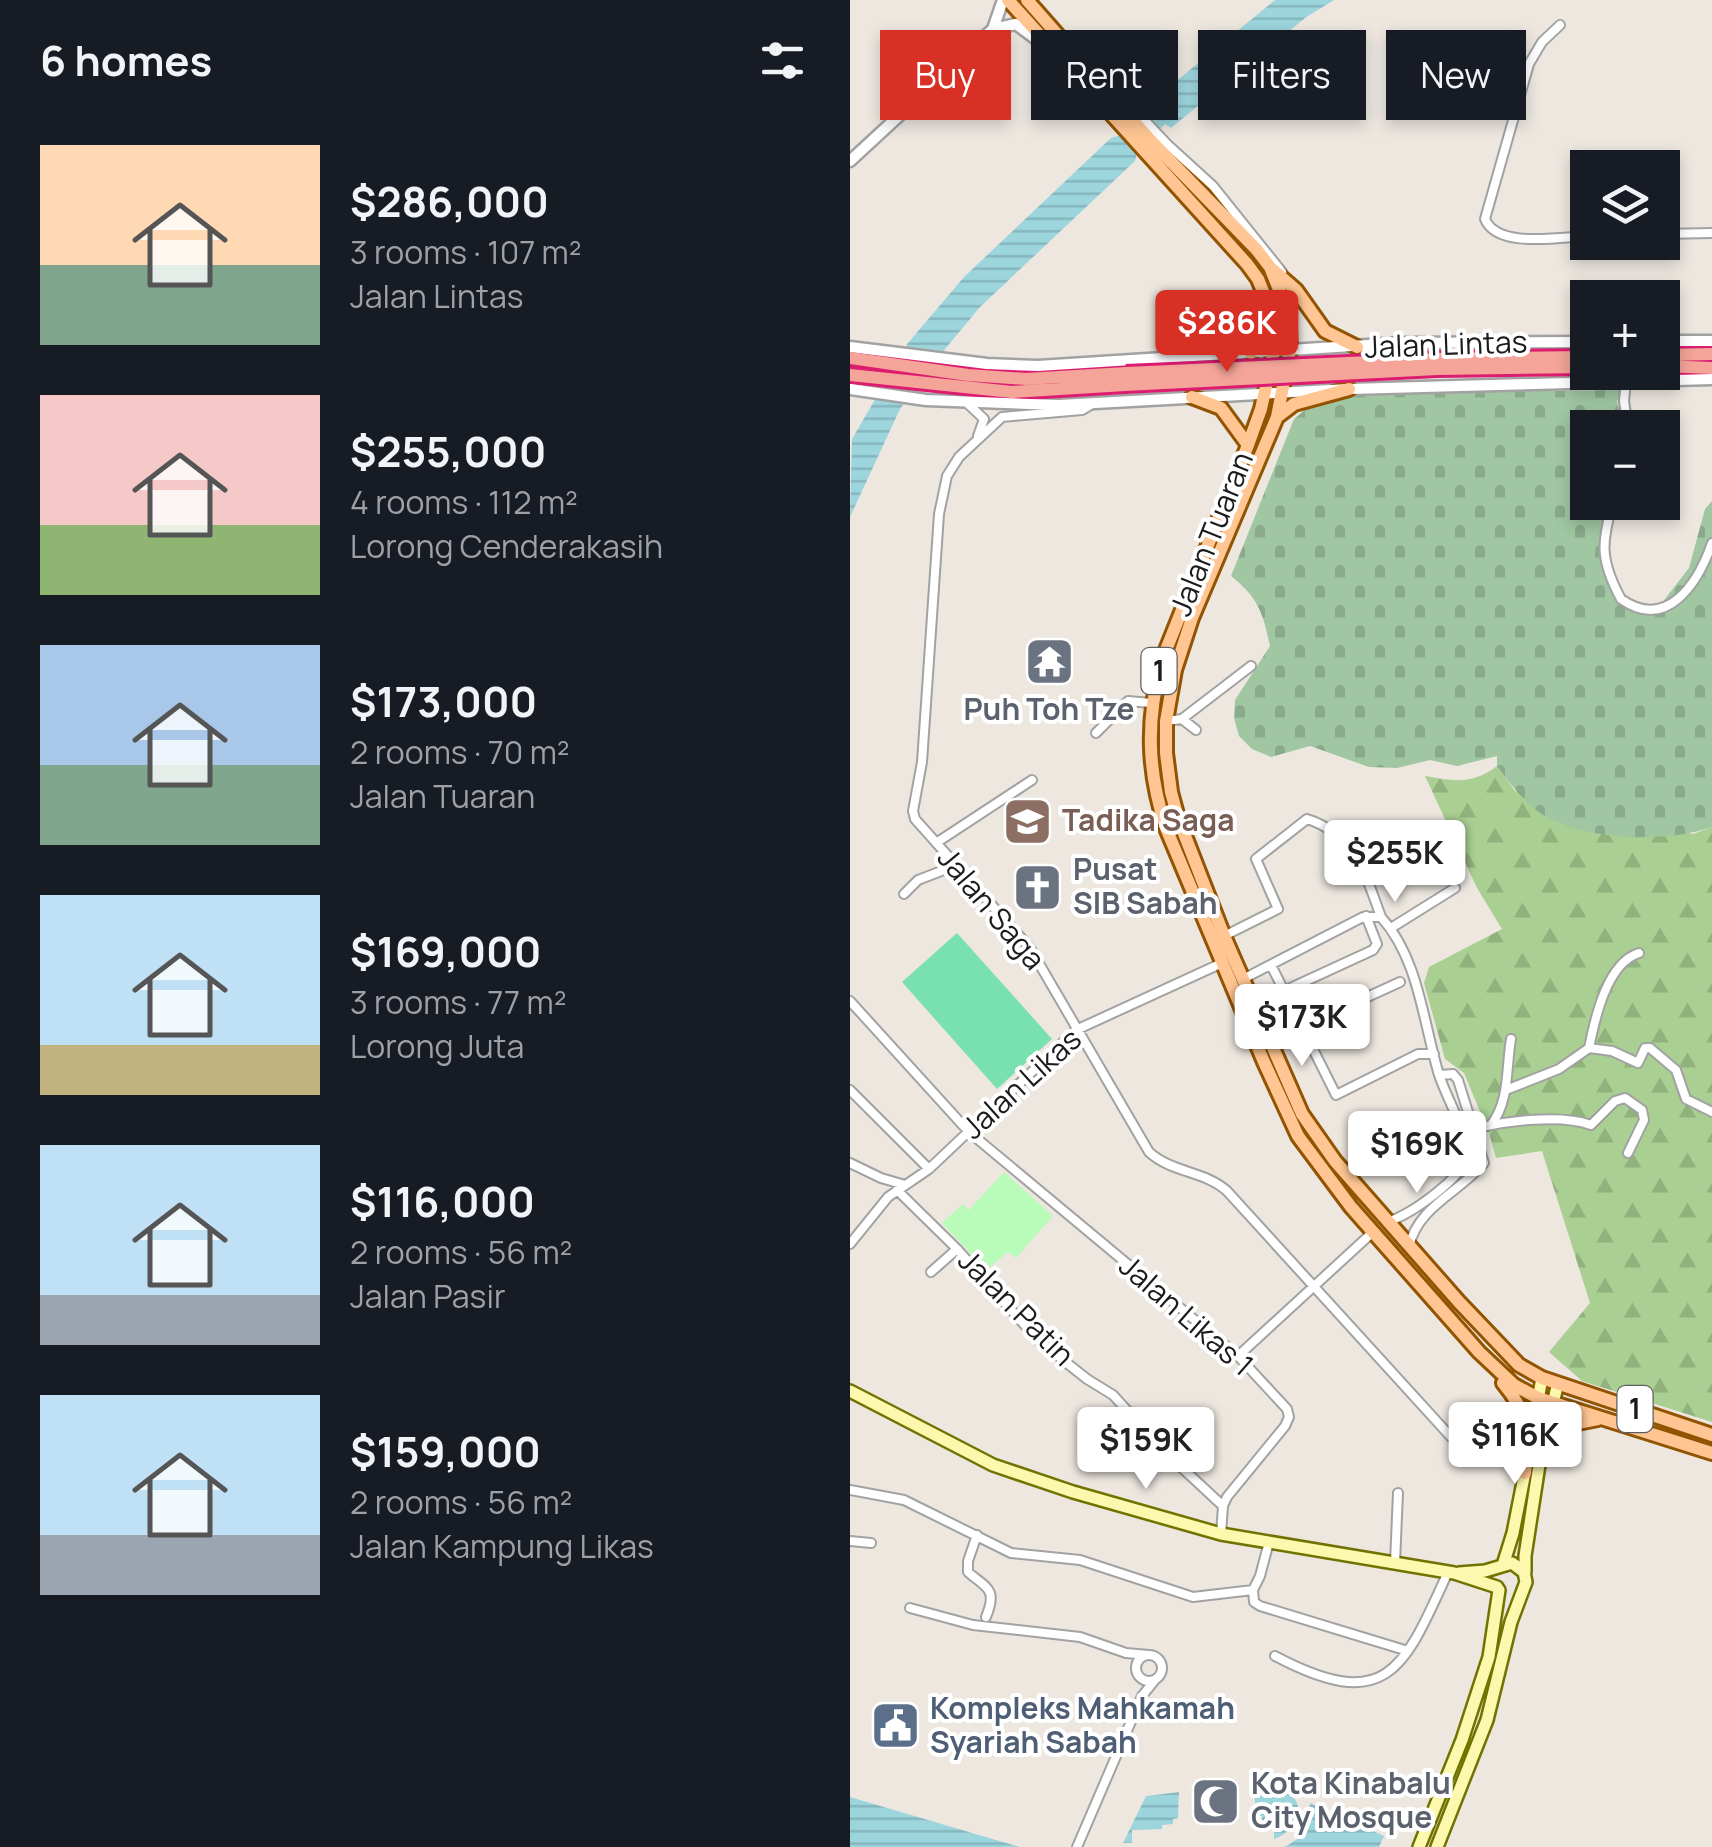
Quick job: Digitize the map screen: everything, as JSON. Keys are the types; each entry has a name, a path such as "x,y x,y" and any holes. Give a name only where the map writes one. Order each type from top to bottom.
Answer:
{"highway":[{"path":"1680,355 1712,354"},
{"path":"850,358 1026,379 1126,379"},
{"name":"Jalan Lintas","path":"1126,379 1570,358"},
{"name":"Jalan Lintas","path":"1437,364 1570,367"},
{"path":"1680,367 1712,368"},
{"path":"850,376 1012,392 1126,379"}],"main road":[{"name":"Jalan Tuaran","path":"1005,0 1032,30"},
{"name":"Jalan Tuaran","path":"1028,0 1053,30"},
{"name":"Jalan Tuaran","path":"1131,120 1148,146 1258,279 1274,328 1274,352 1264,393 1175,670 1166,721 1169,782 1184,836 1294,1099 1334,1161 1518,1365 1542,1378 1712,1435"},
{"name":"Jalan Tuaran","path":"1148,146 1239,230 1270,267 1288,312 1290,350 1277,416 1162,660 1152,702 1152,786 1166,828 1291,1124 1374,1232 1484,1358 1514,1385 1552,1403 1712,1453"},
{"path":"1270,267 1296,290 1325,331 1360,346"},
{"path":"1251,353 1274,328"},
{"path":"1277,416 1294,404 1349,389"},
{"path":"1192,396 1221,408 1248,445"},
{"path":"1184,836 1185,851 1227,954 1222,963"},
{"path":"1484,1358 1519,1402 1525,1416 1525,1473"},
{"path":"1419,1847 1493,1640 1498,1588 1495,1577 1525,1473 1542,1378"},
{"path":"1437,1847 1486,1720 1525,1582 1524,1556 1541,1452 1558,1383"},
{"path":"850,1390 1014,1473 1221,1534 1451,1573 1510,1594 1525,1582"},
{"path":"1541,1452 1557,1428 1600,1419"},
{"path":"1451,1573 1517,1565 1525,1582"}],"street":[{"path":"850,161 993,29 1005,0"},
{"path":"993,29 1016,24 1031,35"},
{"path":"1560,25 1534,52 1487,210 1487,226 1496,234 1512,238 1570,236"},
{"path":"1133,120 1168,145 1213,186 1296,290"},
{"path":"1680,234 1712,233"},
{"path":"1266,250 1270,267"},
{"path":"1680,341 1712,341"},
{"path":"850,347 948,360 1038,366 1360,346 1570,342"},
{"path":"1360,346 1347,358 1345,370 1350,382 1366,388"},
{"path":"1218,355 1226,360 1230,377 1220,395"},
{"path":"1680,379 1712,378"},
{"path":"850,390 967,403 1092,404 1366,388 1570,383"},
{"path":"967,403 984,418 976,440"},
{"name":"Jalan Saga","path":"1092,404 1082,410 1009,414 951,466 940,514 925,738 913,810 918,824 1021,935 1149,1152 1173,1169 1218,1182 1451,1437"},
{"path":"1608,520 1603,549 1621,599 1634,607 1656,611 1672,606 1712,543"},
{"path":"1166,721 1182,719 1251,666"},
{"path":"1096,733 1128,701 1152,702"},
{"path":"1182,719 1196,730"},
{"path":"936,844 1032,780"},
{"path":"1224,936 1278,910 1256,859 1307,819 1328,828 1357,857 1380,917 1391,928 1416,981 1440,1075 1468,1147 1467,1162 1415,1210 1387,1222"},
{"path":"904,894 918,880 953,862"},
{"path":"1391,928 1455,888"},
{"path":"1243,979 1366,916 1380,917"},
{"path":"1284,991 1373,950 1377,944 1366,916"},
{"path":"1589,1048 1596,1014 1618,965 1639,953"},
{"name":"Jalan Likas","path":"851,1240 901,1188 969,1132 1076,1030 1222,963"},
{"path":"1272,965 1336,1095 1418,1054 1434,1054"},
{"path":"1269,1042 1400,982"},
{"name":"Jalan Likas 1","path":"850,1001 969,1132 1238,1356 1287,1409 1289,1418 1223,1506"},
{"path":"1491,1124 1506,1090 1511,1039"},
{"path":"1506,1090 1559,1069 1589,1048 1612,1051 1638,1063 1645,1048 1650,1048 1676,1070 1686,1099 1712,1112"},
{"path":"1409,1246 1423,1216 1484,1164 1476,1128 1456,1076 1440,1075"},
{"path":"850,1090 929,1168"},
{"path":"1476,1128 1556,1119 1575,1119 1591,1126 1615,1102 1625,1098 1642,1110 1644,1120 1628,1153"},
{"path":"850,1163 901,1188"},
{"name":"Jalan Patin","path":"901,1188 1039,1341 1113,1394 1223,1506"},
{"path":"1238,1356 1374,1232"},
{"path":"931,1272 957,1249"},
{"path":"850,1490 896,1497 1011,1553 1080,1560 1193,1597 1252,1590"},
{"path":"1395,1564 1398,1493"},
{"path":"1221,1534 1223,1506"},
{"path":"977,1534 968,1572 990,1590 986,1617"},
{"path":"850,1541 871,1543"},
{"path":"1269,1542 1252,1590 1254,1602 1408,1651"},
{"path":"1275,1656 1311,1673 1358,1682 1385,1677 1408,1651 1451,1573"},
{"path":"910,1608 973,1625 1080,1637 1126,1653 1158,1658 1161,1674 1142,1696 1076,1847"},
{"path":"1126,1653 1138,1673 1147,1681 1155,1680"},
{"path":"1142,1696 1138,1660 1150,1655"}],"green space":[{"path":"1623,390 1617,401 1619,410 1570,410 1570,520 1604,520 1600,548 1612,594 1658,608 1689,568 1705,509 1712,501 1712,827 1650,837 1583,831 1545,816 1524,800 1497,766 1497,756 1457,766 1430,760 1397,768 1369,767 1310,746 1271,757 1252,749 1239,736 1235,700 1270,646 1258,606 1231,576 1294,419 1318,399 1344,393"},
{"path":"1497,766 1515,791 1693,834 1712,827 1712,1422 1582,1381 1549,1352 1590,1303 1542,1151 1496,1158 1464,1073 1445,1059 1424,983 1429,967 1502,929 1477,888 1425,776 1462,780"},
{"path":"957,933 1052,1039 997,1089 902,982"},
{"path":"1004,1172 1053,1216 1016,1258 1008,1252 986,1270 942,1223 963,1204 969,1210"}],"water":[{"path":"1275,0 1334,0 1290,30 1238,30"},
{"path":"1198,63 1198,106 1171,128 1165,124 1137,153 1135,161 980,307 900,409 850,517 852,439 908,343 964,277 1111,138 1139,120 1178,120 1178,80"},
{"path":"1253,1788 1281,1789 1297,1803 1297,1818 1282,1836 1274,1839 1274,1825 1262,1825"},
{"path":"1179,1792 1178,1818 1173,1819 1173,1824 1162,1825 1162,1829 1132,1830 1132,1843 1123,1843 1146,1796"},
{"path":"850,1797 1020,1847 850,1847"},
{"path":"1310,1803 1384,1836 1379,1847 1284,1847 1304,1829"}],"place":[{"name":"Puh Toh Tze","path":"1049,661"},
{"name":"Tadika Saga","path":"1027,821"},
{"name":"Pusat SIB Sabah","path":"1038,887"},
{"name":"Kompleks Mahkamah Syariah Sabah","path":"895,1726"},
{"name":"Kota Kinabalu City Mosque","path":"1216,1801"}]}
